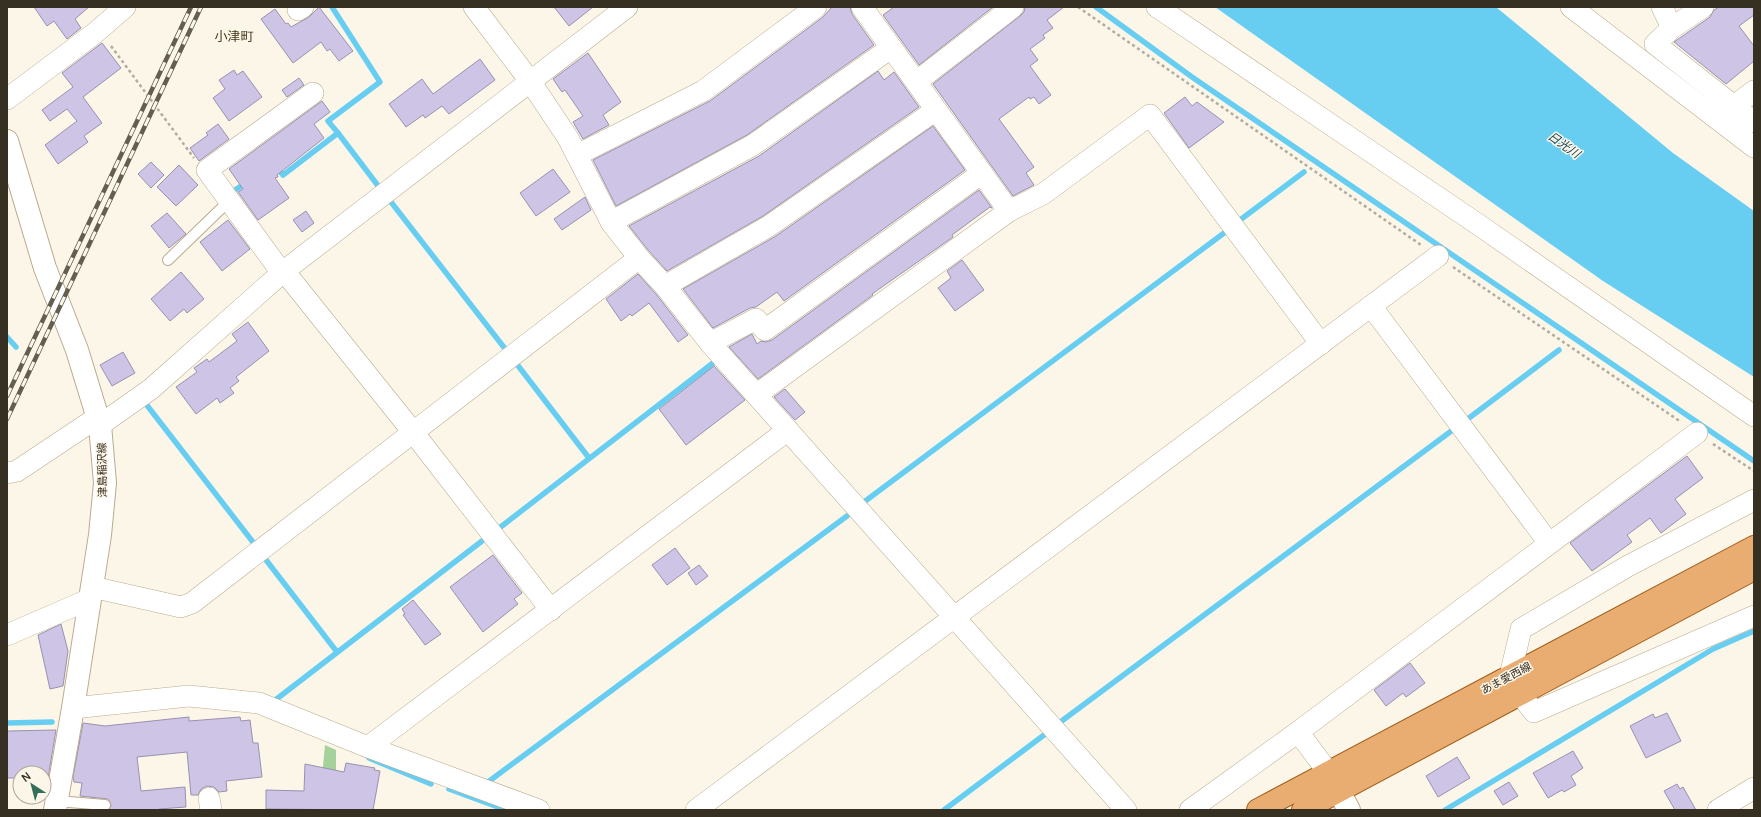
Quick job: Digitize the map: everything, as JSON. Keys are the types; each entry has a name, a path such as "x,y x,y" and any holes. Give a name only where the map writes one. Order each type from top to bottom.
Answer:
{"main road":[{"name":"津島稲沢線","path":"7,142 45,268 77,350 99,421 105,483 100,535 56,806"},
{"name":"あま愛西線","path":"1303,810 1333,782 1510,676 1754,547"},
{"name":"あま愛西線","path":"1258,810 1333,782 1521,695 1754,569"},
{"path":"1333,782 1349,810"}],"street":[{"path":"7,99 98,30 125,7"},
{"path":"474,7 530,81 568,138 611,222 639,258 665,286 710,343 1126,810"},
{"path":"7,473 17,471 151,389 283,272 627,7"},
{"path":"577,155 703,91 816,7"},
{"path":"916,82 1013,7"},
{"path":"1157,7 1479,225 1754,416"},
{"path":"1571,7 1754,147"},
{"path":"1662,7 1672,28"},
{"path":"1703,7 1672,28 1655,44 1754,122"},
{"path":"870,10 892,48 1009,211"},
{"path":"611,222 753,145 892,48"},
{"path":"1734,106 1754,91"},
{"path":"313,93 207,170 283,272 413,432 551,610"},
{"path":"665,286 769,226 936,110"},
{"path":"756,395 1009,211 1043,194 1150,115 1321,344"},
{"path":"710,343 756,319 765,330 982,173"},
{"path":"696,810 1438,256"},
{"path":"7,635 91,593 180,607 192,603 639,258"},
{"path":"1371,306 1549,543"},
{"path":"368,747 788,430"},
{"path":"1190,810 1298,732 1697,433"},
{"path":"1510,676 1521,629 1628,566 1754,500"},
{"path":"1521,695 1534,712 1754,616"},
{"path":"73,708 189,696 259,703 368,747 539,810"},
{"path":"1298,732 1333,782"},
{"path":"1718,810 1754,788"}],"lane":[{"path":"168,260 229,201"},
{"path":"56,806 105,805"}],"path":[{"path":"1078,7 1438,256 1754,471"},
{"path":"98,30 200,166 207,170"}],"green space":[{"path":"325,745 336,750 336,795 338,810 322,810 322,777"}],"water":[{"name":"日光川","path":"1215,7 1496,7 1673,153 1754,211 1754,377 1603,281"}],"building":[{"path":"34,7 89,7 75,19 81,28 67,39 54,21 47,26"},
{"path":"319,7 353,51 339,61 330,49 327,51 321,42 293,63 261,19 275,9 286,24 288,23 291,27 309,17"},
{"path":"554,7 593,7 569,26"},
{"path":"832,7 850,7 852,14 874,45 747,135 616,206 593,160 710,101 823,17"},
{"path":"894,7 993,7 919,65 883,15"},
{"path":"1025,7 1064,7 1047,20 1053,28 1043,35 1045,38 1030,49 1038,60 1030,66 1051,95 1039,104 1034,97 1030,99 1029,97 999,119 1034,167 1026,173 1034,185 1013,196 933,84 1020,16 1024,12"},
{"path":"1719,7 1754,7 1754,15 1739,26 1754,46 1754,61 1726,84 1674,42 1710,17 1714,10"},
{"path":"102,43 121,68 83,97 102,123 84,136 88,142 58,164 45,145 77,121 67,109 50,121 42,110 73,87 62,73"},
{"path":"588,53 621,102 603,115 609,125 583,139 573,122 583,116 565,90 562,92 553,79"},
{"path":"480,59 495,80 449,114 442,106 425,118 423,115 406,127 389,104 422,79 433,94"},
{"path":"234,70 237,75 243,71 262,97 229,121 213,98 225,89 219,80"},
{"path":"878,71 884,80 894,72 919,107 763,216 667,271 629,226 759,156"},
{"path":"299,78 304,85 287,97 282,90"},
{"path":"1185,97 1192,106 1197,102 1224,122 1189,148 1164,113"},
{"path":"322,101 330,112 314,124 324,138 277,175 278,177 275,178 289,198 258,220 238,192 243,189 229,169"},
{"path":"218,124 229,139 199,161 190,148 208,135 206,133"},
{"path":"933,126 965,170 784,301 777,292 756,307 750,308 713,328 683,289 776,236"},
{"path":"151,162 164,175 151,188 138,174"},
{"path":"179,165 198,185 176,206 157,187"},
{"path":"553,169 570,192 536,216 520,193"},
{"path":"979,190 992,208 990,207 952,235 953,237 872,294 873,295 758,379 729,347 752,334 757,344 761,341 766,342 772,340"},
{"path":"585,197 591,210 562,230 554,219"},
{"path":"306,211 314,223 302,232 293,220"},
{"path":"167,213 186,234 169,248 151,226"},
{"path":"228,220 250,249 222,271 200,242"},
{"path":"962,260 984,290 955,311 938,288 951,278 947,271"},
{"path":"181,272 204,299 187,313 184,309 170,321 151,299"},
{"path":"638,274 656,294 688,335 678,342 649,303 632,316 630,314 621,321 606,299"},
{"path":"248,322 269,351 236,377 239,381 230,388 234,393 220,403 217,398 196,414 176,387 197,372 194,368 207,359 209,362 237,341 232,334"},
{"path":"123,352 135,373 112,386 100,365"},
{"path":"714,366 745,400 686,445 659,409"},
{"path":"785,389 805,412 795,420 774,397"},
{"path":"1687,456 1703,478 1675,499 1686,514 1661,533 1650,518 1627,535 1632,542 1592,571 1570,543"},
{"path":"675,548 690,568 667,585 652,565"},
{"path":"493,555 522,593 514,599 518,604 483,632 450,587"},
{"path":"699,565 708,576 696,585 688,573"},
{"path":"413,600 441,634 425,645 403,615 405,614 402,609"},
{"path":"61,624 68,651 63,686 50,689 38,635"},
{"path":"1410,663 1425,683 1406,697 1403,693 1386,706 1374,690"},
{"path":"1667,713 1681,741 1646,758 1630,726 1653,714 1655,718"},
{"path":"189,717 189,721 240,717 241,721 250,720 253,743 258,743 262,777 226,781 227,791 219,792 214,787 207,786 201,789 198,795 191,795 187,752 137,757 141,791 185,787 186,807 159,810 109,810 111,805 108,799 80,796 82,783 74,782 73,777 83,723 105,726"},
{"path":"56,730 50,765 12,765 12,778 7,778 7,731"},
{"path":"1573,751 1583,768 1571,776 1576,785 1564,792 1562,790 1548,798 1533,773"},
{"path":"1457,757 1470,778 1438,797 1426,776"},
{"path":"346,763 375,768 374,770 380,771 373,810 266,809 266,790 304,791 305,764 344,772"},
{"path":"1509,782 1518,796 1503,805 1494,791"},
{"path":"1677,784 1680,789 1683,787 1696,810 1675,810 1664,791"}],"waterway":[{"path":"332,7 380,82 328,121 338,133"},
{"path":"1096,7 1192,77 1754,461"},
{"path":"277,167 283,175 338,133 379,187"},
{"path":"1240,220 1304,172"},
{"path":"232,192 247,182"},
{"path":"391,202 506,350"},
{"path":"864,502 1224,233"},
{"path":"7,337 16,347"},
{"path":"1469,418 1559,350"},
{"path":"516,363 589,458"},
{"path":"498,529 713,363"},
{"path":"146,404 256,546"},
{"path":"1059,723 1454,429"},
{"path":"488,782 847,516"},
{"path":"274,701 482,541"},
{"path":"263,556 337,652"},
{"path":"1445,810 1713,649 1754,631"},
{"path":"7,723 52,722"},
{"path":"944,810 1044,735"},
{"path":"369,758 431,784"},
{"path":"449,789 506,810"}],"railway":[{"path":"7,396 191,7"},
{"path":"7,419 201,7"}],"district":[{"name":"小津町","path":"234,36"}]}
